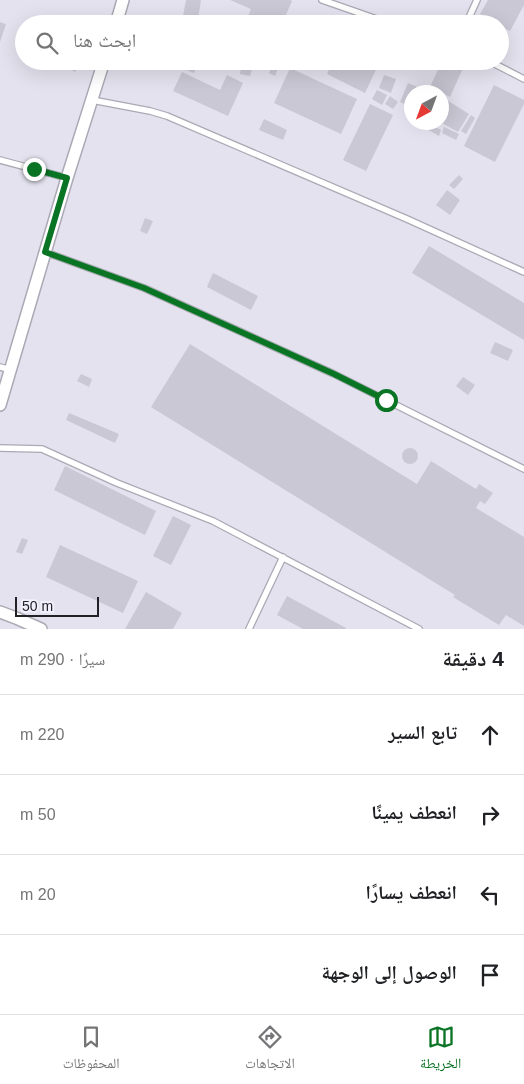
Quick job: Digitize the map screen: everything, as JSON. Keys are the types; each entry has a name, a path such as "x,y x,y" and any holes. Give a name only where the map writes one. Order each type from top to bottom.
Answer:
{"street":[{"path":"119,15 123,0"},
{"path":"0,405 6,368 45,252 101,70"},
{"path":"0,612 40,629"}],"lane":[{"path":"322,0 366,15"},
{"path":"470,15 477,0"},
{"path":"506,70 524,79"},
{"path":"92,100 167,116 407,219 524,272"},
{"path":"0,160 67,178"},
{"path":"45,252 144,288 325,370 524,469"},
{"path":"0,448 42,449 118,483 213,521 419,629"},
{"path":"249,629 283,557"}],"building":[{"path":"186,0 201,0 199,15 183,15"},
{"path":"230,0 292,1 286,15 249,15 251,9"},
{"path":"488,0 524,0 524,5 510,31 509,15 480,14"},
{"path":"0,22 6,24 0,42"},
{"path":"241,70 252,70 250,76 240,74"},
{"path":"270,70 277,70 275,76 269,73"},
{"path":"289,70 294,70 357,99 341,134 274,103"},
{"path":"329,70 376,70 365,93 327,74"},
{"path":"438,70 462,70 450,97 449,85 431,85"},
{"path":"182,72 220,90 227,75 243,83 228,116 173,91"},
{"path":"384,75 396,79 391,93 379,88"},
{"path":"494,85 524,100 524,104 495,162 464,146"},
{"path":"377,90 387,95 382,105 372,99"},
{"path":"404,92 404,104 400,102"},
{"path":"390,96 398,102 393,109 385,104"},
{"path":"449,101 469,114 458,132 449,127"},
{"path":"370,104 393,115 366,171 343,160"},
{"path":"471,115 475,118 466,134 461,131"},
{"path":"264,119 287,130 283,140 259,130"},
{"path":"449,129 459,134 456,140 442,133 443,130"},
{"path":"428,130 441,130 439,136"},
{"path":"459,175 463,179 454,189 449,185"},
{"path":"447,190 460,200 450,215 436,205"},
{"path":"145,218 153,221 147,234 140,231"},
{"path":"429,246 524,303 524,340 412,273"},
{"path":"213,273 258,296 251,310 207,287"},
{"path":"495,342 513,350 508,361 490,353"},
{"path":"190,344 417,484 431,461 476,489 479,484 493,493 485,504 480,501 476,508 524,537 524,626 506,615 499,625 453,597 455,595 151,407"},
{"path":"81,374 92,379 89,387 77,381"},
{"path":"463,377 475,385 468,395 456,386"},
{"path":"69,413 119,434 115,443 66,420"},
{"path":"410,448 418,456 410,464 402,456"},
{"path":"65,466 156,511 145,535 54,490"},
{"path":"173,516 191,525 171,565 153,556"},
{"path":"22,538 28,540 22,554 16,552"},
{"path":"60,545 138,581 123,613 46,577"},
{"path":"146,592 182,613 173,629 125,629"},
{"path":"287,596 346,629 303,629 277,615"}],"route":[{"path":"34,169 67,178 45,252 144,288 334,374 386,400"}]}
